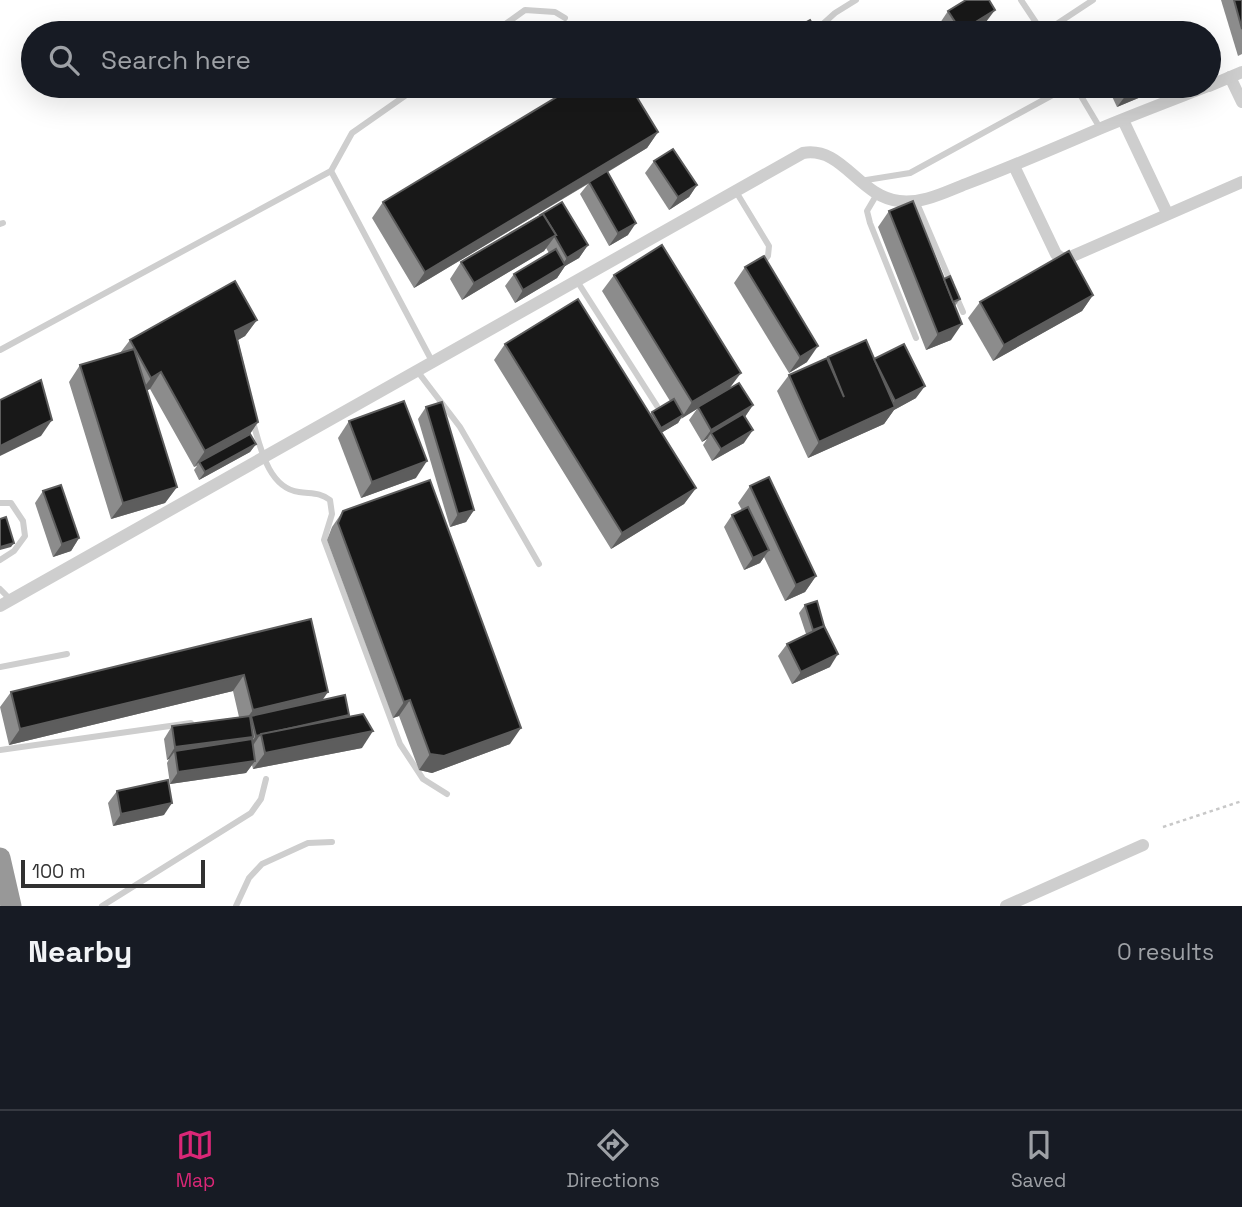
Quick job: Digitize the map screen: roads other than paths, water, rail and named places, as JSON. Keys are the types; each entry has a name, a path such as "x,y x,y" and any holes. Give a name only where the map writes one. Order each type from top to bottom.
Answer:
{"highway":[{"path":"0,858 11,906"}],"street":[{"path":"1236,75 1242,102"},
{"path":"5,603 803,153 813,151 827,154 845,167 858,182 877,194 899,201 924,200 1179,98"},
{"path":"1123,120 1167,213"},
{"path":"1014,166 1056,254 1061,258 1069,258 1242,182"},
{"path":"1006,906 1143,845"}],"lane":[{"path":"826,21 856,0"},
{"path":"1021,0 1035,21"},
{"path":"1061,21 1093,0"},
{"path":"510,21 525,10 555,12 565,18"},
{"path":"0,350 331,171 352,133 402,98"},
{"path":"858,182 910,173 1047,98"},
{"path":"1082,98 1100,128"},
{"path":"331,171 433,363"},
{"path":"734,190 769,246 768,256 758,272"},
{"path":"877,194 867,211 870,223 916,338"},
{"path":"916,201 963,312"},
{"path":"576,280 657,406"},
{"path":"418,372 460,427 539,564"},
{"path":"252,419 263,458 274,476 296,492 322,494 330,500 332,514 324,540 400,744 423,779 447,794"},
{"path":"0,503 10,503 23,521 25,536 14,551 0,560"},
{"path":"0,589 5,603"},
{"path":"0,667 67,654"},
{"path":"0,750 191,723"},
{"path":"102,906 251,813 261,799 266,779"},
{"path":"236,906 249,878 262,864 308,843 332,842"}]}
